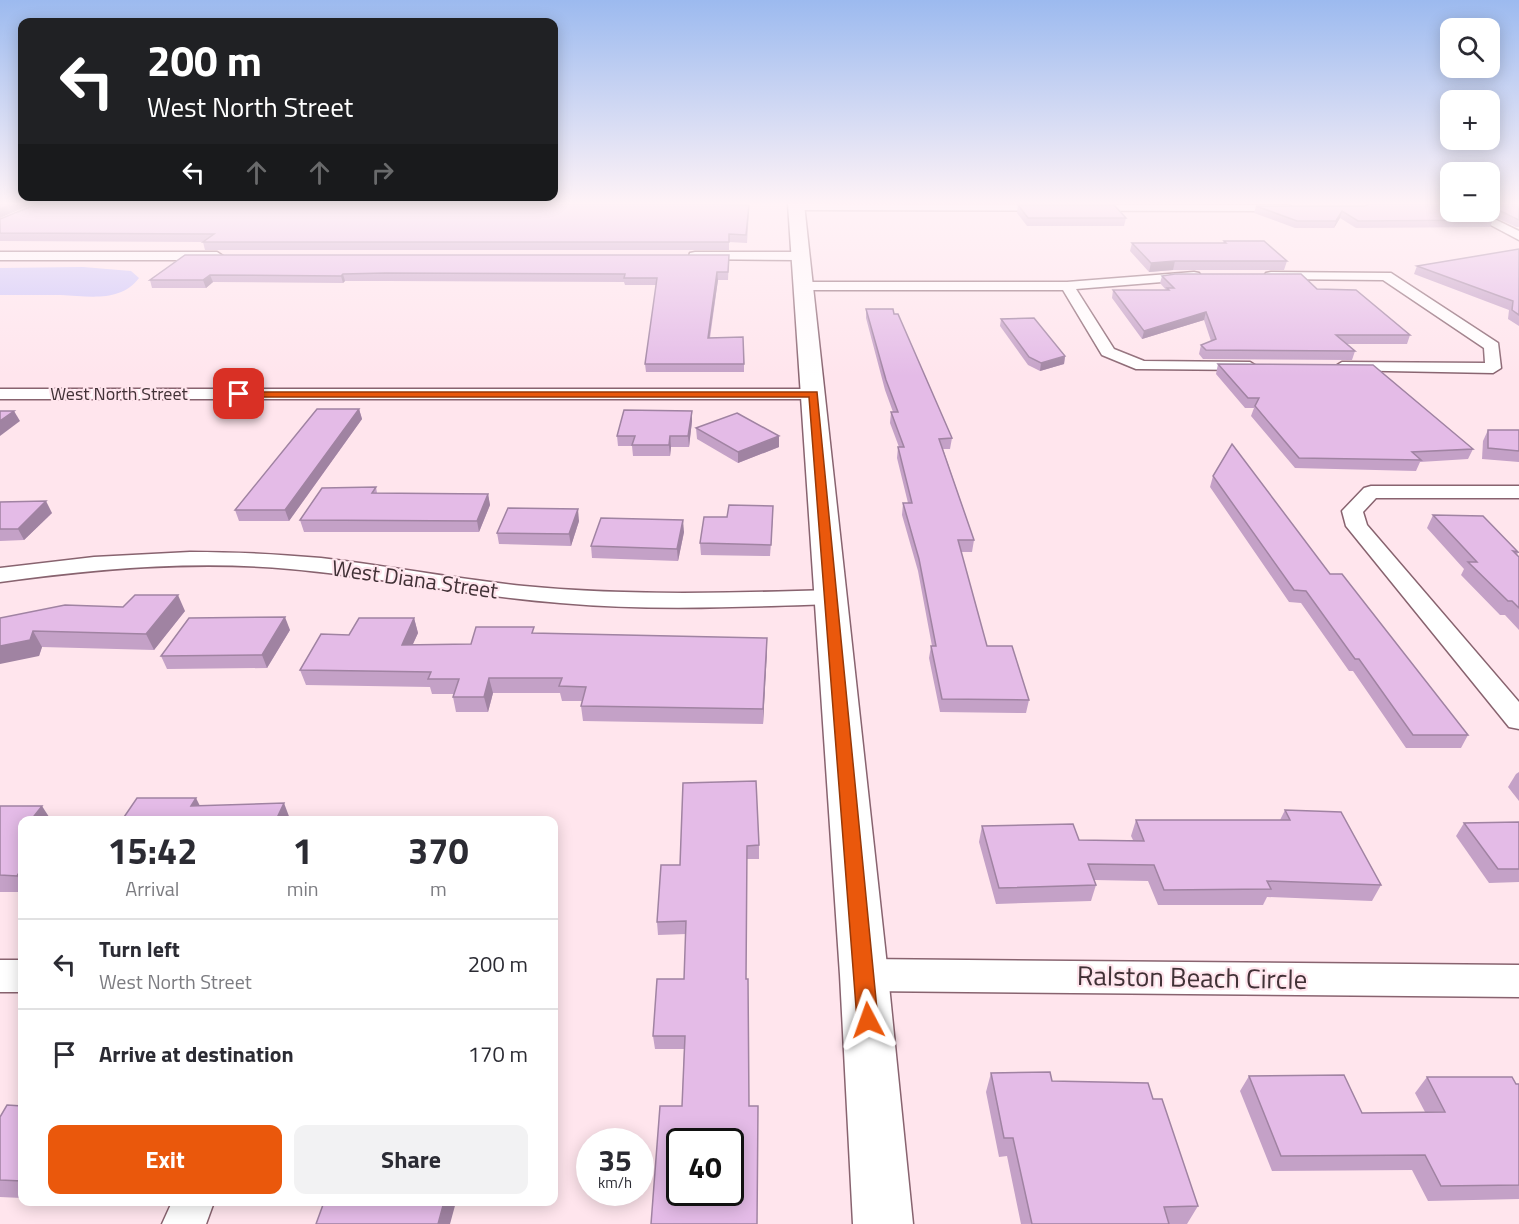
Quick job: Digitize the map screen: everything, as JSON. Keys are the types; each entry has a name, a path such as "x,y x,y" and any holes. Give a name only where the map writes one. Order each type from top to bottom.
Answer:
{"street":[{"path":"722,261 800,271 1067,286 1173,276 1208,276"},
{"path":"799,261 832,597 883,1224"},
{"path":"1256,276 1386,276 1492,346 1493,368 1330,367"},
{"path":"1067,286 1108,352 1142,366 1271,367"},
{"name":"West North Street","path":"0,394 814,394"},
{"path":"1519,492 1371,492 1352,511 1357,526 1519,720"},
{"name":"West Diana Street","path":"0,575 40,569 170,560 254,560 357,570 524,593 666,602 832,597"},
{"name":"Ralston Beach Circle","path":"864,975 1519,981"},
{"path":"0,976 18,976"},
{"path":"184,1224 191,1206"}],"shaded area":[{"path":"83,267 131,271 139,278 131,286 113,295 93,297 0,295 0,268"}],"building":[{"path":"176,261 729,261 728,272 717,272 708,338 743,337 744,364 645,364 657,278 624,278 625,274 385,273 343,274 341,276 210,275 203,280 150,280"},
{"path":"1149,261 1174,261 1151,263"},
{"path":"1446,261 1519,261 1519,315 1512,310 1513,301 1417,266"},
{"path":"1175,274 1301,274 1317,289 1356,290 1410,335 1336,335 1355,351 1206,350 1201,345 1216,339 1206,312 1144,331 1113,290 1169,290 1167,288 1174,288 1162,276"},
{"path":"866,309 893,309 894,314 898,314 952,438 939,439 974,540 958,540 987,646 1012,646 1029,700 942,699 931,646 936,646 919,559 903,503 912,503 898,447 904,447 891,412 898,412 886,380"},
{"path":"1034,318 1065,356 1041,363 1029,357 1001,319"},
{"path":"1218,364 1373,365 1473,449 1412,452 1421,460 1299,458 1255,406 1259,398 1248,398"},
{"path":"317,409 359,409 285,510 235,510"},
{"path":"624,410 692,411 688,436 670,436 669,445 632,445 635,436 617,436"},
{"path":"0,411 14,411 0,421"},
{"path":"737,413 779,436 738,452 696,428"},
{"path":"1488,430 1519,430 1519,451 1488,448"},
{"path":"1232,444 1330,574 1342,574 1468,735 1413,735 1359,659 1355,659 1306,591 1294,590 1213,476"},
{"path":"376,487 372,493 488,494 477,521 300,520 322,488"},
{"path":"46,501 18,529 0,529 0,502"},
{"path":"729,505 773,506 771,545 700,543 704,517 727,517"},
{"path":"508,508 578,509 569,534 497,533"},
{"path":"1433,515 1483,516 1518,552 1513,551 1519,557 1519,608 1512,601 1508,601 1468,562 1477,562"},
{"path":"601,518 683,520 677,549 591,546"},
{"path":"135,595 178,595 146,634 33,631 30,640 0,646 0,618 65,605 123,607"},
{"path":"285,617 262,655 161,656 189,618"},
{"path":"359,618 414,618 402,645 471,644 476,627 534,627 532,633 767,638 763,709 581,706 586,687 559,686 562,678 489,678 484,697 453,697 459,679 428,679 431,672 300,670 321,634 349,635"},
{"path":"756,781 759,845 747,846 746,979 748,979 749,1106 758,1106 757,1224 651,1224 660,1106 682,1106 685,1036 653,1036 657,979 684,979 686,921 657,922 661,865 680,865 683,783"},
{"path":"137,798 196,798 191,806 284,803 278,816 125,816"},
{"path":"0,806 42,806 34,816 18,816 18,874 0,875"},
{"path":"1285,810 1341,812 1381,885 1267,881 1271,889 1164,890 1154,865 1088,864 1096,885 999,888 982,826 1073,824 1079,840 1144,841 1136,820 1290,820"},
{"path":"1519,822 1519,869 1498,869 1464,823"},
{"path":"1050,1072 1052,1081 1148,1083 1153,1099 1162,1099 1198,1206 1164,1207 1169,1224 1032,1224 1013,1138 1004,1138 991,1073"},
{"path":"1344,1075 1362,1113 1445,1112 1427,1077 1512,1077 1516,1084 1519,1084 1519,1185 1441,1186 1425,1155 1281,1156 1249,1076"},
{"path":"7,1105 18,1106 18,1181 0,1180 0,1117"},
{"path":"323,1206 443,1206 438,1224 316,1224"}],"route":[{"path":"239,394 814,394 868,1020"}]}
